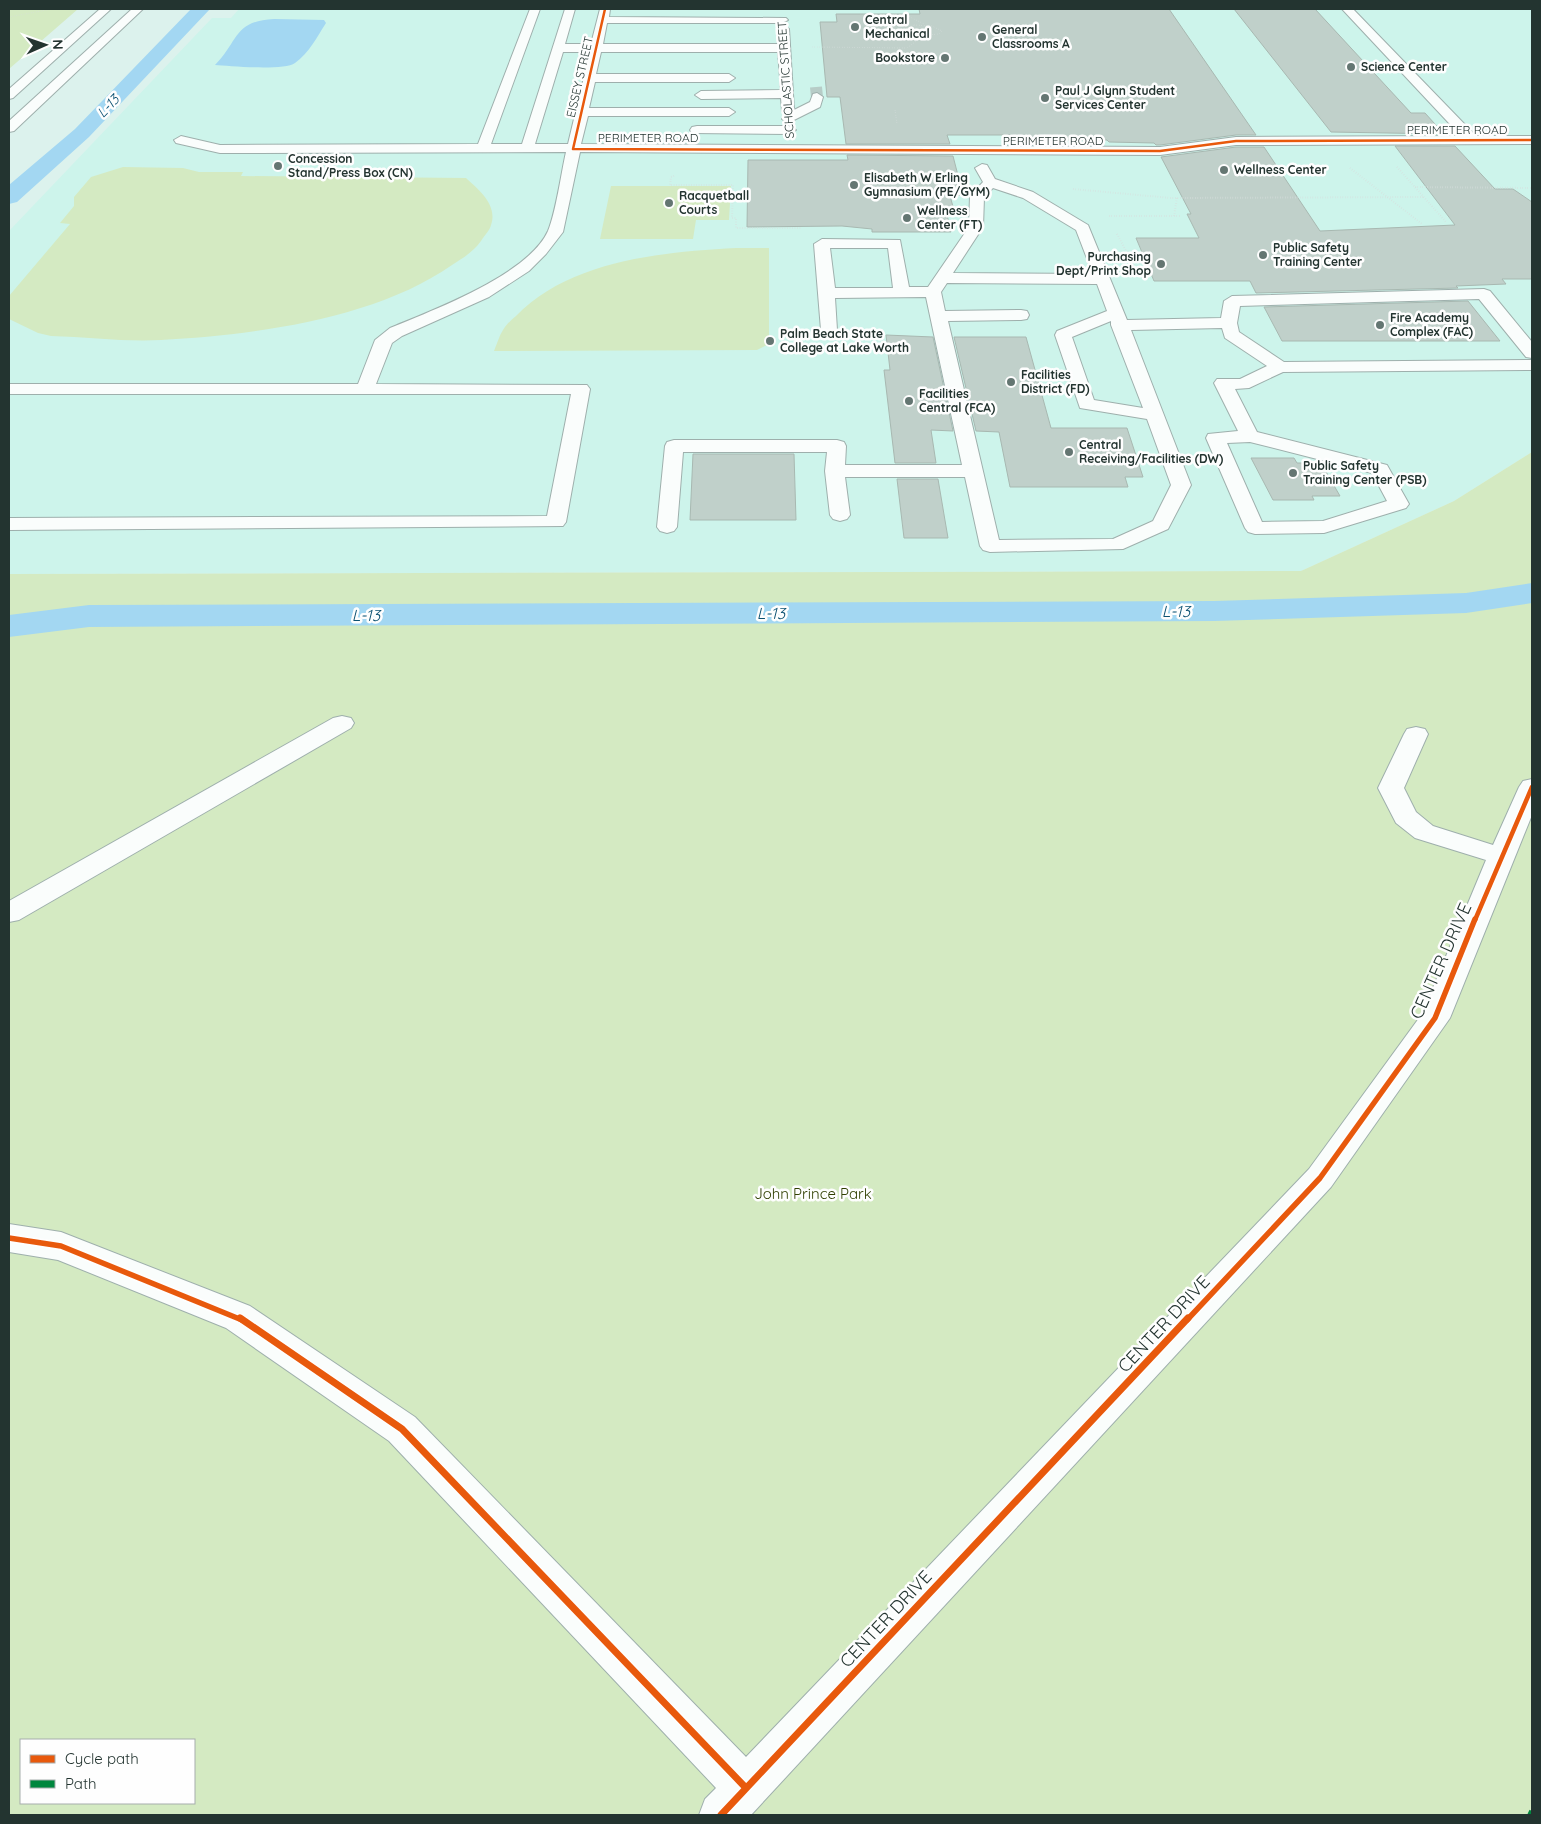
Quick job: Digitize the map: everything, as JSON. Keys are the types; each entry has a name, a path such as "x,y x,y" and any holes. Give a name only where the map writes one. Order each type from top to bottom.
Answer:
{"street":[{"path":"9,95 106,9"},
{"path":"14,119 138,9"},
{"path":"483,149 535,9"},
{"path":"1347,9 1472,140"},
{"path":"527,149 558,48 572,13"},
{"name":"SCHOLASTIC STREET","path":"602,15 780,24 784,48 781,70 787,94 786,118 790,150"},
{"name":"EISSEY STREET","path":"365,388 384,340 396,332 482,295 507,279 544,250 555,232 573,149 582,131 582,112 590,96 590,78 598,63 596,48 605,33 602,15"},
{"path":"558,48 784,48"},
{"path":"781,70 800,76"},
{"path":"590,78 747,78"},
{"path":"683,130 786,118 816,104 816,90"},
{"path":"691,95 787,94"},
{"path":"582,112 739,112"},
{"path":"1455,122 1474,122"},
{"name":"PERIMETER ROAD","path":"181,140 220,149 930,151 1160,151 1275,134 1532,140"},
{"path":"815,137 926,137 930,151"},
{"path":"973,151 990,182 1028,195 1082,228 1181,485 1161,525 1116,545 990,546 933,292 976,227 977,196 990,182"},
{"path":"829,330 822,244 895,243 902,292"},
{"path":"942,278 1102,279"},
{"path":"827,293 933,292"},
{"path":"1280,367 1231,334 1229,323 1232,300 1358,298 1396,294 1484,294 1532,353"},
{"path":"938,316 1021,315"},
{"path":"1154,415 1086,404 1063,335 1117,319 1229,323"},
{"path":"1250,436 1215,438 1255,528 1324,527 1399,504 1380,470 1250,436 1223,383 1243,384 1280,367 1532,365"},
{"path":"9,389 581,389 556,522 9,524"},
{"path":"667,527 674,446 837,446 835,471 840,515"},
{"path":"835,471 972,471"},
{"path":"9,913 342,723"},
{"path":"1416,734 1391,788 1405,817 1424,832 1501,856"},
{"name":"CENTER DRIVE","path":"721,1815 1320,1178 1435,1018 1501,856 1532,787"},
{"path":"9,1238 62,1246 238,1317 402,1429 746,1788"}],"path":[{"path":"9,17 52,9"},
{"path":"903,9 910,17 940,29 941,32 923,36 906,33 903,30 909,26 927,25"},
{"path":"808,47 907,48 923,36"},
{"path":"1344,163 1422,224"},
{"path":"1397,166 1446,222"},
{"path":"678,175 671,177 670,184 733,185 732,218 736,218 736,228 802,228"},
{"path":"1415,187 1532,188"},
{"path":"1071,188 1139,196 1178,198 1424,197"},
{"path":"1174,216 1178,198"},
{"path":"1075,224 1104,216 1181,216"}],"shaded area":[{"name":"Palm Beach State College at Lake Worth","path":"239,9 1532,9 1532,452 1454,501 1301,571 9,574 9,231 212,18 231,18"}],"green space":[{"path":"9,9 78,9 9,69"},
{"path":"123,167 183,168 199,172 243,172 241,176 466,178 486,198 492,211 492,218 488,231 471,252 421,284 387,299 312,321 235,334 197,338 134,340 51,336 38,333 9,319 9,296 70,224 60,223 74,206 74,197 91,177"},
{"name":"Racquetball Courts","path":"611,186 731,186 729,220 696,220 693,239 600,239"},
{"path":"769,248 769,344 757,350 494,351 502,332 510,321 538,297 563,282 619,262 678,252"},
{"name":"John Prince Park","path":"1532,452 1532,1815 9,1815 9,574 1301,571 1454,501"}],"water":[{"path":"274,19 324,20 326,23 312,44 295,63 280,67 215,65 244,28 261,21"}],"building":[{"path":"919,9 1169,9 1256,135 1236,135 1160,145 1154,143 1109,142 1107,140 1015,140 1013,135 947,135 950,144 846,144 840,97 827,97 820,22 837,22 836,14 920,14"},
{"name":"Science Center","path":"1234,9 1315,9 1411,113 1425,113 1444,134 1331,132"},
{"path":"1395,146 1455,146 1495,189 1513,189 1532,202 1532,279 1502,279 1506,284 1456,286 1458,288 1256,293 1250,281 1154,281 1136,238 1199,238 1187,214 1191,214 1161,157 1236,147 1264,147 1320,231 1455,225"},
{"name":"Elisabeth W Erling Gymnasium (PE/GYM)","path":"847,155 953,156 963,195 950,196 954,210 946,210 951,232 872,232 872,229 842,226 747,227 748,160 848,160"},
{"name":"Fire Academy Complex (FAC)","path":"1468,301 1500,341 1282,341 1264,307"},
{"name":"Facilities Central (FCA)","path":"886,335 933,337 953,431 931,430 936,463 895,463 884,370 890,370"},
{"path":"954,337 1026,337 1051,428 1127,428 1143,477 1125,477 1128,487 1010,487 999,432 976,431"},
{"path":"693,454 794,454 796,520 690,520"},
{"name":"Public Safety Training Center (PSB)","path":"1251,458 1294,458 1297,463 1321,463 1340,496 1312,496 1314,500 1273,500"},
{"path":"897,479 938,479 948,538 904,538"}],"waterway":[{"name":"L-13","path":"9,197 82,133 201,9"},
{"name":"L-13","path":"9,626 89,616 1214,611 1466,603 1532,593"}],"tunnel":[{"path":"816,87 817,97"}],"marked path":[{"path":"1530,1815 1532,1811"}],"cycle path":[{"path":"605,9 573,149 1160,151 1236,141 1532,140"},
{"path":"721,1815 1320,1178 1435,1018 1501,856 1532,787"},
{"path":"9,1238 61,1246 238,1317 402,1429 746,1788"}],"place":[{"name":"Central Mechanical","path":"855,27"},
{"name":"General Classrooms A","path":"982,37"},
{"name":"Bookstore","path":"945,58"},
{"name":"Science Center","path":"1351,67"},
{"name":"Paul J Glynn Student Services Center","path":"1045,98"},
{"name":"Concession Stand/Press Box (CN)","path":"278,166"},
{"name":"Wellness Center","path":"1224,170"},
{"name":"Elisabeth W Erling Gymnasium (PE/GYM)","path":"854,185"},
{"name":"Racquetball Courts","path":"669,203"},
{"name":"Wellness Center (FT)","path":"907,218"},
{"name":"Public Safety Training Center","path":"1263,255"},
{"name":"Purchasing Dept/Print Shop","path":"1161,264"},
{"name":"Fire Academy Complex (FAC)","path":"1380,325"},
{"name":"Palm Beach State College at Lake Worth","path":"770,341"},
{"name":"Facilities District (FD)","path":"1011,382"},
{"name":"Facilities Central (FCA)","path":"909,401"},
{"name":"Central Receiving/Facilities (DW)","path":"1069,452"},
{"name":"Public Safety Training Center (PSB)","path":"1293,473"}]}
